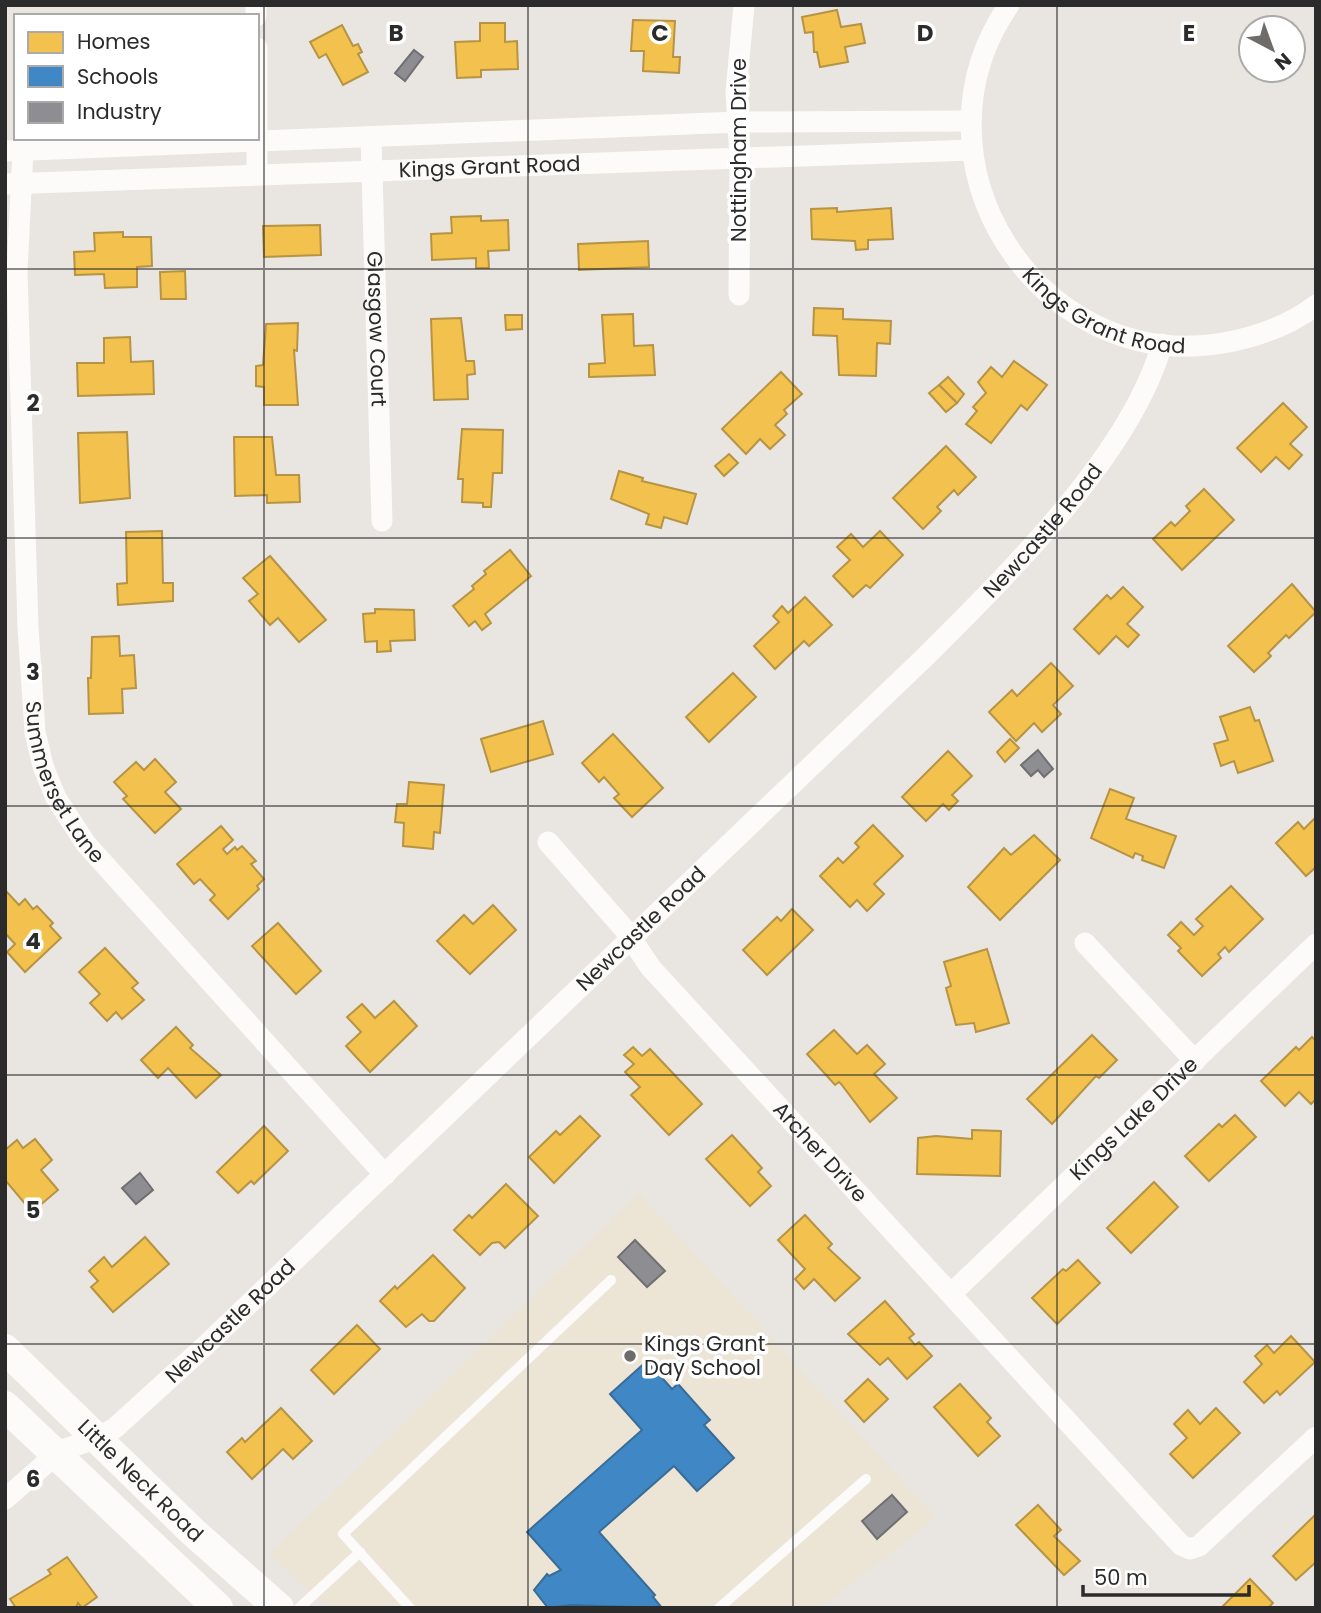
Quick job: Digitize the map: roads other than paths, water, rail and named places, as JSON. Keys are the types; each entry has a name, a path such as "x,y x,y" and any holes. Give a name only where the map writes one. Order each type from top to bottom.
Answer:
{"street":[{"name":"Nottingham Drive","path":"739,295 740,158 737,63 744,5"},
{"name":"Kings Grant Road","path":"1009,5 987,45 977,77 971,121 972,150 978,184 989,215 1005,245 1026,272 1071,311 1107,330 1162,344 1212,345 1246,339 1277,328 1316,305"},
{"name":"Kings Grant Road","path":"259,139 739,122 971,121"},
{"name":"Glasgow Court","path":"370,137 382,521"},
{"name":"Kings Grant Road","path":"14,151 238,140"},
{"path":"257,174 258,140"},
{"name":"Kings Grant Road","path":"14,183 972,150"},
{"name":"Summerset Lane","path":"14,151 28,627 35,732 43,766 56,798 86,844 385,1175"},
{"name":"Newcastle Road","path":"5,1499 55,1455 115,1428 205,1346 924,658 988,593 1049,525 1140,404 1154,375 1162,344"},
{"name":"Archer Drive","path":"548,842 632,939 651,968 1181,1545 1190,1549 1199,1546 1316,1437"},
{"path":"1085,943 1195,1061"},
{"name":"Kings Lake Drive","path":"952,1293 1316,944"},
{"name":"Little Neck Road","path":"5,1349 193,1532 279,1608"},
{"name":"Little Neck Road","path":"5,1406 218,1608"}],"lane":[{"path":"410,1608 343,1534 611,1280"},
{"path":"719,1608 866,1479"},
{"path":"299,1608 360,1552"}],"place":[{"name":"Kings Grant Day School","path":"630,1356"}]}
